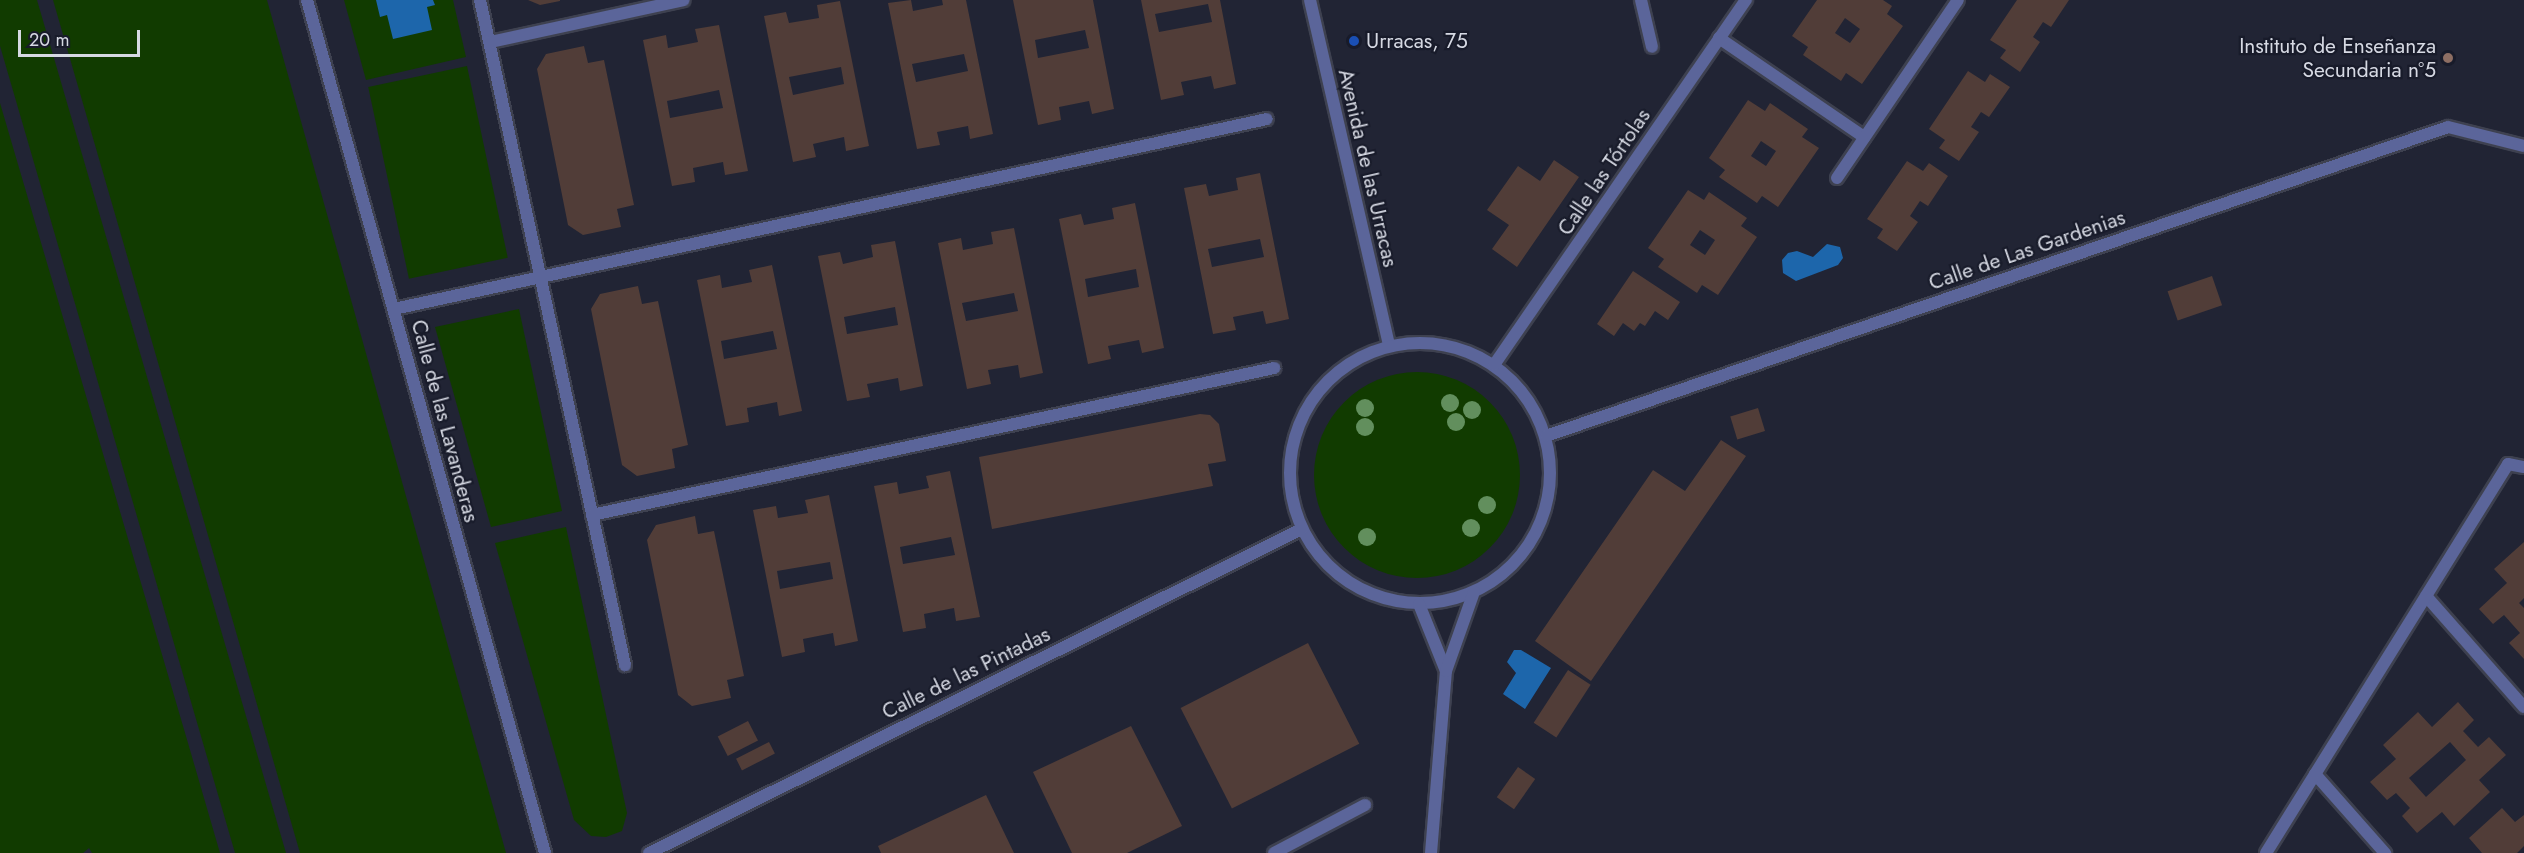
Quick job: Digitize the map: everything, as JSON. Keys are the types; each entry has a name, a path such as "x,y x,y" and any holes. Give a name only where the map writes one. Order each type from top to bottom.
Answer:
{"street":[{"name":"Calle de las Lavanderas","path":"308,0 545,853"},
{"path":"480,0 625,665"},
{"path":"490,42 684,0"},
{"name":"Avenida de las Urracas","path":"1310,0 1389,345"},
{"path":"1641,0 1652,47"},
{"name":"Calle las Tórtolas","path":"1494,365 1746,0"},
{"path":"1837,178 1958,0"},
{"path":"1719,38 1864,137"},
{"path":"394,309 1267,119"},
{"name":"Calle de Las Gardenias","path":"1546,436 2448,127 2524,146"},
{"path":"1444,344 1471,352 1494,365 1527,396 1546,436 1551,483 1539,528 1513,566 1474,592 1447,601 1419,604 1371,595 1330,568 1302,529 1289,484 1293,438 1313,396 1347,364 1389,345 1444,344"},
{"path":"592,515 1274,368"},
{"path":"2266,853 2508,464 2524,467"},
{"name":"Calle de las Pintadas","path":"649,853 1302,529"},
{"path":"1431,853 1446,671 1474,592"},
{"path":"2426,596 2524,707"},
{"path":"1419,604 1446,671"},
{"path":"2315,774 2385,853"},
{"path":"1274,853 1365,805"}],"green space":[{"path":"0,0 37,0 286,853 235,853 0,46"},
{"path":"53,0 267,0 506,853 300,853"},
{"path":"344,0 453,0 466,57 366,80"},
{"path":"467,66 508,258 409,279 368,87"},
{"path":"0,103 220,853 92,853 89,848 83,853 0,853"},
{"path":"519,309 562,511 491,527 435,327"},
{"path":"1407,372 1427,372 1447,376 1466,384 1490,402 1508,426 1516,445 1520,475 1516,505 1508,524 1490,548 1466,566 1447,574 1427,578 1407,578 1387,574 1368,566 1352,555 1337,540 1326,524 1318,505 1314,485 1314,465 1318,445 1326,426 1337,410 1352,395 1368,384 1387,376"},
{"path":"566,527 627,813 622,831 606,837 591,836 574,820 495,543"}],"water":[{"path":"376,0 433,0 435,5 427,7 432,30 393,39 387,15 380,17"},
{"path":"1827,244 1840,247 1843,258 1838,265 1796,281 1783,273 1782,260 1788,253 1797,251 1813,257"},
{"path":"1514,650 1521,650 1551,668 1525,709 1503,694 1516,673 1507,662"}],"building":[{"path":"528,0 560,0 560,1 540,5"},
{"path":"911,0 913,11 943,5 942,0 966,0 993,134 970,139 968,126 937,132 940,145 917,149 888,3","holes":["964,54 968,71 916,82 912,64"]},
{"path":"1013,0 1093,0 1114,109 1092,114 1089,101 1059,107 1061,120 1038,125","holes":["1085,30 1089,48 1038,58 1035,40"]},
{"path":"1141,0 1220,0 1236,84 1214,89 1211,76 1181,82 1184,95 1161,100","holes":["1208,4 1212,22 1159,32 1155,14"]},
{"path":"1817,0 1883,0 1892,6 1887,14 1903,26 1862,84 1846,73 1841,81 1803,55 1808,47 1792,36","holes":["1845,18 1860,29 1850,43 1835,33"]},
{"path":"2017,0 2069,0 2051,27 2043,22 2033,37 2040,42 2020,72 2000,58 2006,50 1990,40"},
{"path":"840,1 869,146 846,151 844,137 813,144 816,157 793,162 764,16 786,12 789,23 819,18 817,5","holes":["841,67 844,84 793,95 789,77"]},
{"path":"719,25 748,171 725,175 723,162 693,168 695,182 672,186 643,40 666,35 668,48 698,42 695,29","holes":["719,90 723,108 670,118 667,101"]},
{"path":"584,46 588,63 604,60 634,205 617,209 621,227 583,235 568,225 537,69 546,54"},
{"path":"1968,71 1985,82 1990,74 2010,87 1989,117 1981,112 1971,127 1979,132 1959,161 1939,148 1945,140 1929,129"},
{"path":"1748,100 1765,111 1770,103 1808,129 1802,137 1819,148 1778,207 1762,196 1757,203 1719,177 1725,170 1709,158","holes":["1761,141 1776,151 1766,166 1751,156"]},
{"path":"1554,160 1579,177 1517,267 1492,249 1509,225 1487,210 1518,166 1540,181"},
{"path":"1907,161 1923,171 1929,163 1948,176 1928,206 1920,201 1910,216 1918,222 1897,251 1877,238 1883,229 1867,219"},
{"path":"1260,173 1289,319 1266,324 1263,311 1233,317 1236,330 1213,334 1184,188 1206,184 1209,196 1238,190 1236,178","holes":["1260,239 1264,257 1212,267 1208,249"]},
{"path":"1688,190 1704,200 1709,192 1747,218 1741,226 1757,237 1718,295 1702,285 1697,293 1658,267 1664,259 1648,248","holes":["1700,230 1715,240 1705,255 1690,245"]},
{"path":"1135,203 1164,348 1142,353 1139,340 1108,346 1111,359 1088,364 1059,219 1081,214 1084,225 1114,219 1112,208","holes":["1136,269 1139,287 1088,297 1085,279"]},
{"path":"1014,228 1043,373 1020,378 1018,365 988,370 991,384 967,389 938,243 961,238 963,250 993,244 991,232","holes":["1014,293 1018,311 966,321 962,303"]},
{"path":"895,241 923,386 900,391 898,378 867,384 870,397 847,401 818,256 840,252 843,264 873,257 871,245","holes":["895,307 898,325 847,334 844,317"]},
{"path":"772,265 802,411 779,416 777,402 747,408 749,422 726,426 697,280 720,275 722,288 752,282 749,270","holes":["773,331 777,349 724,359 721,341"]},
{"path":"1633,271 1680,302 1668,320 1655,311 1645,326 1640,323 1634,331 1623,323 1614,336 1597,324"},
{"path":"2212,276 2222,305 2178,321 2168,291"},
{"path":"638,286 642,304 658,301 688,445 672,449 675,468 637,476 622,465 591,309 600,294"},
{"path":"1758,408 1765,431 1737,439 1730,416"},
{"path":"1200,414 1210,415 1219,424 1226,461 1208,464 1213,486 992,529 979,457"},
{"path":"1721,440 1746,456 1591,681 1535,641 1653,470 1685,491"},
{"path":"950,471 980,617 956,621 954,608 924,614 926,628 903,632 874,486 897,482 899,494 929,488 926,476","holes":["951,537 955,555 903,564 900,547"]},
{"path":"829,495 858,641 835,646 833,633 803,639 805,652 782,657 753,510 776,506 778,518 808,513 805,500","holes":["830,562 833,579 780,589 777,571"]},
{"path":"695,516 698,534 714,531 744,676 727,680 731,698 692,706 678,695 647,540 656,525"},
{"path":"2524,542 2524,598 2519,603 2524,608 2524,659 2509,643 2520,633 2504,615 2493,624 2479,609 2507,583 2494,569"},
{"path":"1308,643 1359,744 1232,809 1181,708"},
{"path":"1568,670 1591,685 1556,738 1534,723"},
{"path":"2458,702 2474,720 2463,731 2478,747 2489,737 2506,755 2479,780 2490,792 2454,826 2442,812 2417,833 2402,816 2410,808 2396,793 2387,800 2370,782 2396,759 2383,745 2418,712 2432,727","holes":["2450,742 2466,760 2426,797 2409,778"]},
{"path":"748,721 758,741 728,756 718,736"},
{"path":"1131,726 1182,826 1127,853 1072,853 1033,772"},
{"path":"769,742 775,754 742,770 736,759"},
{"path":"1518,767 1535,779 1514,809 1497,797"},
{"path":"986,795 1014,853 881,853 878,846"},
{"path":"2502,808 2515,822 2524,815 2524,846 2517,853 2482,853 2469,838"}],"place":[{"name":"Urracas, 75","path":"1354,41"},
{"name":"Instituto de Enseñanza Secundaria nº5","path":"2448,58"}]}
